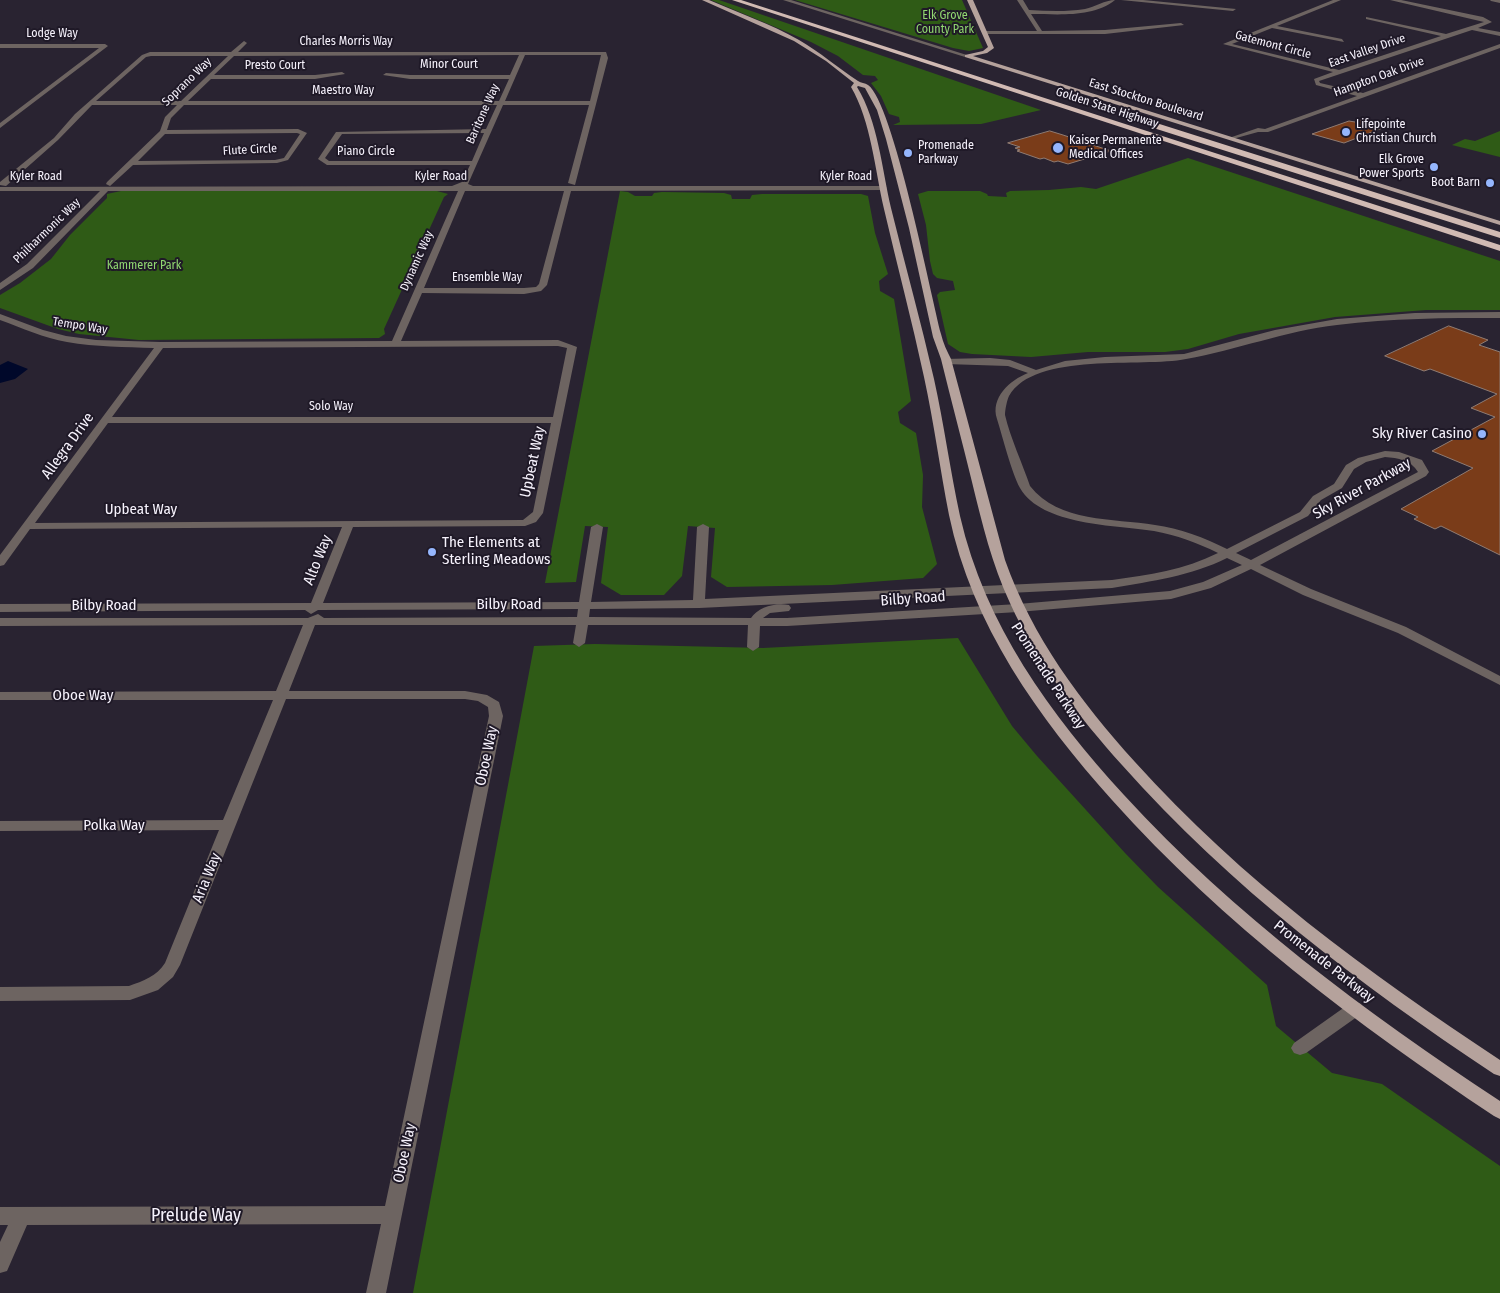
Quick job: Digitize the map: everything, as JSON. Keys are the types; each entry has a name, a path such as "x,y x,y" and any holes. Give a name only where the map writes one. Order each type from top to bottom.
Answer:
{"highway":[{"name":"Golden State Highway","path":"735,0 1500,248"},
{"path":"762,0 966,66"},
{"name":"Golden State Highway","path":"1115,113 1500,235"}],"main road":[{"name":"Promenade Parkway","path":"705,0 796,40 828,60 857,83 867,87 871,93 883,119 889,139 913,228 938,337 989,530 1018,608 1051,664 1087,714 1138,774 1183,821 1239,873 1303,928 1418,1013 1500,1069"},
{"path":"967,56 990,50 991,46 970,0"},
{"path":"976,58 996,51 992,38 986,32"},
{"name":"East Stockton Boulevard","path":"967,56 1500,223"},
{"name":"Promenade Parkway","path":"857,83 854,87 863,102 869,120 882,185 929,380 962,543 977,590 1009,654 1041,703 1075,749 1128,809 1178,861 1289,958 1426,1061 1500,1110"},
{"path":"863,102 869,103 876,116 883,119"},
{"path":"869,120 877,123 884,137 889,139"},
{"path":"896,243 908,250 916,280 925,286"},
{"path":"907,287 916,289 919,292 928,326 938,337"}],"street":[{"name":"East Stockton Boulevard","path":"786,0 967,56"},
{"path":"1020,0 1040,32"},
{"path":"1028,12 1084,10 1101,6 1112,0"},
{"path":"1124,0 1233,9"},
{"name":"Gatemont Circle","path":"1338,0 1226,44 1339,72"},
{"path":"1394,0 1420,5 1436,0"},
{"path":"1493,0 1500,1"},
{"name":"East Valley Drive","path":"1362,95 1318,84 1316,80 1489,22 1481,18 1420,5"},
{"path":"1368,18 1446,36"},
{"path":"986,32 1112,32 1181,25"},
{"path":"1270,26 1342,40"},
{"name":"East Valley Drive","path":"1472,28 1500,34"},
{"name":"Soprano Way","path":"108,186 163,132 168,117 244,43"},
{"name":"Hampton Oak Drive","path":"1231,139 1258,130 1266,131 1500,46"},
{"name":"Lodge Way","path":"0,47 103,47 0,126"},
{"name":"Charles Morris Way","path":"1,186 56,139 77,115 146,55 156,53 604,53 605,58 594,103 569,185"},
{"name":"Baritone Way","path":"464,186 522,53"},
{"name":"Presto Court","path":"208,77 314,77 342,74"},
{"name":"Minor Court","path":"386,75 410,77 512,77"},
{"name":"Maestro Way","path":"93,103 594,103"},
{"name":"Flute Circle","path":"131,163 275,162 286,159 304,133 298,131 163,132"},
{"name":"Piano Circle","path":"474,163 335,163 321,159 338,133 342,132 488,131"},
{"name":"Hampton Oak Drive","path":"1241,142 1268,133 1266,131"},
{"path":"738,173 742,199"},
{"name":"Kyler Road","path":"1,186 55,189 108,186 363,188 569,185 643,189 832,182 882,185"},
{"name":"Kyler Road","path":"1,186 218,184 464,186"},
{"name":"Ensemble Way","path":"418,290 524,291 538,289 543,285 569,185"},
{"name":"Kyler Road","path":"740,185 882,185"},
{"name":"Philharmonic Way","path":"0,287 41,256 108,186"},
{"name":"Dynamic Way","path":"395,344 464,186"},
{"path":"1500,315 1415,316 1337,322 1275,333 1184,356 1082,362 1036,373 1013,385 1004,396 1000,407 1000,419 1024,487 1033,497 1049,507 1069,516 1097,522 1141,526 1172,532 1202,541 1314,595 1402,630 1500,681"},
{"name":"Tempo Way","path":"0,317 40,332 66,339 96,343 160,345"},
{"name":"Upbeat Way","path":"28,526 517,524 532,520 538,513 572,350 569,345 160,345"},
{"name":"Allegra Drive","path":"0,563 160,345"},
{"path":"946,362 990,361 1010,363 1036,373"},
{"name":"Solo Way","path":"105,420 557,420"},
{"name":"Sky River Parkway","path":"1010,589 1112,584 1152,579 1196,568 1304,514 1317,498 1338,486 1350,467 1362,460 1385,454 1399,455 1413,459 1423,469 1422,474 1251,565 1207,585 1171,595 1018,608"},
{"name":"Alto Way","path":"313,614 349,524"},
{"path":"579,643 596,527"},
{"path":"699,604 703,530"},
{"name":"Bilby Road","path":"0,622 157,622 313,614 324,616 338,614 436,613 476,607 699,604 1010,589"},
{"path":"753,647 754,622 757,616 771,609 863,605 881,602 892,595"},
{"name":"Bilby Road","path":"0,608 582,621 754,622 838,620 1018,608"},
{"name":"Aria Way","path":"0,994 130,993 152,985 172,965 313,614"},
{"name":"Oboe Way","path":"0,696 474,696 489,701 496,711 376,1293"},
{"name":"Polka Way","path":"0,826 228,825"},
{"path":"1300,1048 1355,1009"},
{"name":"Prelude Way","path":"0,1216 392,1215"},
{"path":"0,1264 21,1216"}],"green space":[{"path":"711,0 719,0 1041,110 981,124 893,125 900,122 899,117 889,114 881,96 871,83 878,80 875,76 863,75 838,56 811,42"},
{"name":"Elk Grove County Park","path":"795,0 962,0 983,48 969,51 953,48"},
{"path":"1500,131 1500,157 1452,145 1465,139 1475,141"},
{"path":"1188,158 1500,261 1500,310 1426,310 1335,317 1239,334 1188,349 1165,352 1088,352 1031,357 972,354 960,352 948,344 937,295 940,292 955,290 953,281 937,278 933,274 926,225 918,194 928,191 980,191 988,196 1007,197 1006,193 1010,191 1081,187 1096,189"},
{"name":"Kammerer Park","path":"121,191 437,191 448,194 444,197 384,329 385,334 379,338 139,340 79,334 58,329 0,308 0,295 20,283 51,259 70,235 107,198 107,194"},
{"path":"620,191 628,192 635,196 652,196 654,193 662,192 724,193 731,195 732,199 750,199 752,195 762,194 861,194 868,196 875,233 888,274 879,281 880,291 894,299 911,401 898,412 900,423 916,433 923,475 922,507 937,564 923,578 832,585 727,587 711,577 715,528 688,526 682,576 664,595 621,595 601,583 608,527 585,526 576,582 545,583"},
{"path":"958,638 1012,726 1037,756 1158,887 1267,985 1276,1026 1332,1073 1382,1084 1500,1166 1500,1293 413,1293 534,646 595,644 763,648"}],"water":[{"path":"8,361 28,369 15,379 0,383 0,365"}],"building":[{"name":"Lifepointe Christian Church","path":"1360,120 1385,127 1344,143 1312,134 1349,121 1355,122"},
{"name":"Kaiser Permanente Medical Offices","path":"1050,131 1111,151 1068,164 1044,158 1040,159 1017,151 1020,150 1015,148 1020,147 1008,143"},
{"name":"Sky River Casino","path":"1449,326 1488,340 1479,345 1500,352 1500,555 1441,526 1435,529 1414,519 1418,517 1401,509 1473,468 1432,451 1495,417 1471,408 1497,394 1430,369 1424,371 1385,356"}],"place":[{"name":"Lifepointe Christian Church","path":"1346,132"},
{"name":"Kaiser Permanente Medical Offices","path":"1058,148"},
{"name":"Promenade Parkway","path":"908,153"},
{"name":"Elk Grove Power Sports","path":"1434,167"},
{"name":"Boot Barn","path":"1490,183"},
{"name":"Sky River Casino","path":"1482,434"},
{"name":"The Elements at Sterling Meadows","path":"432,552"}]}
